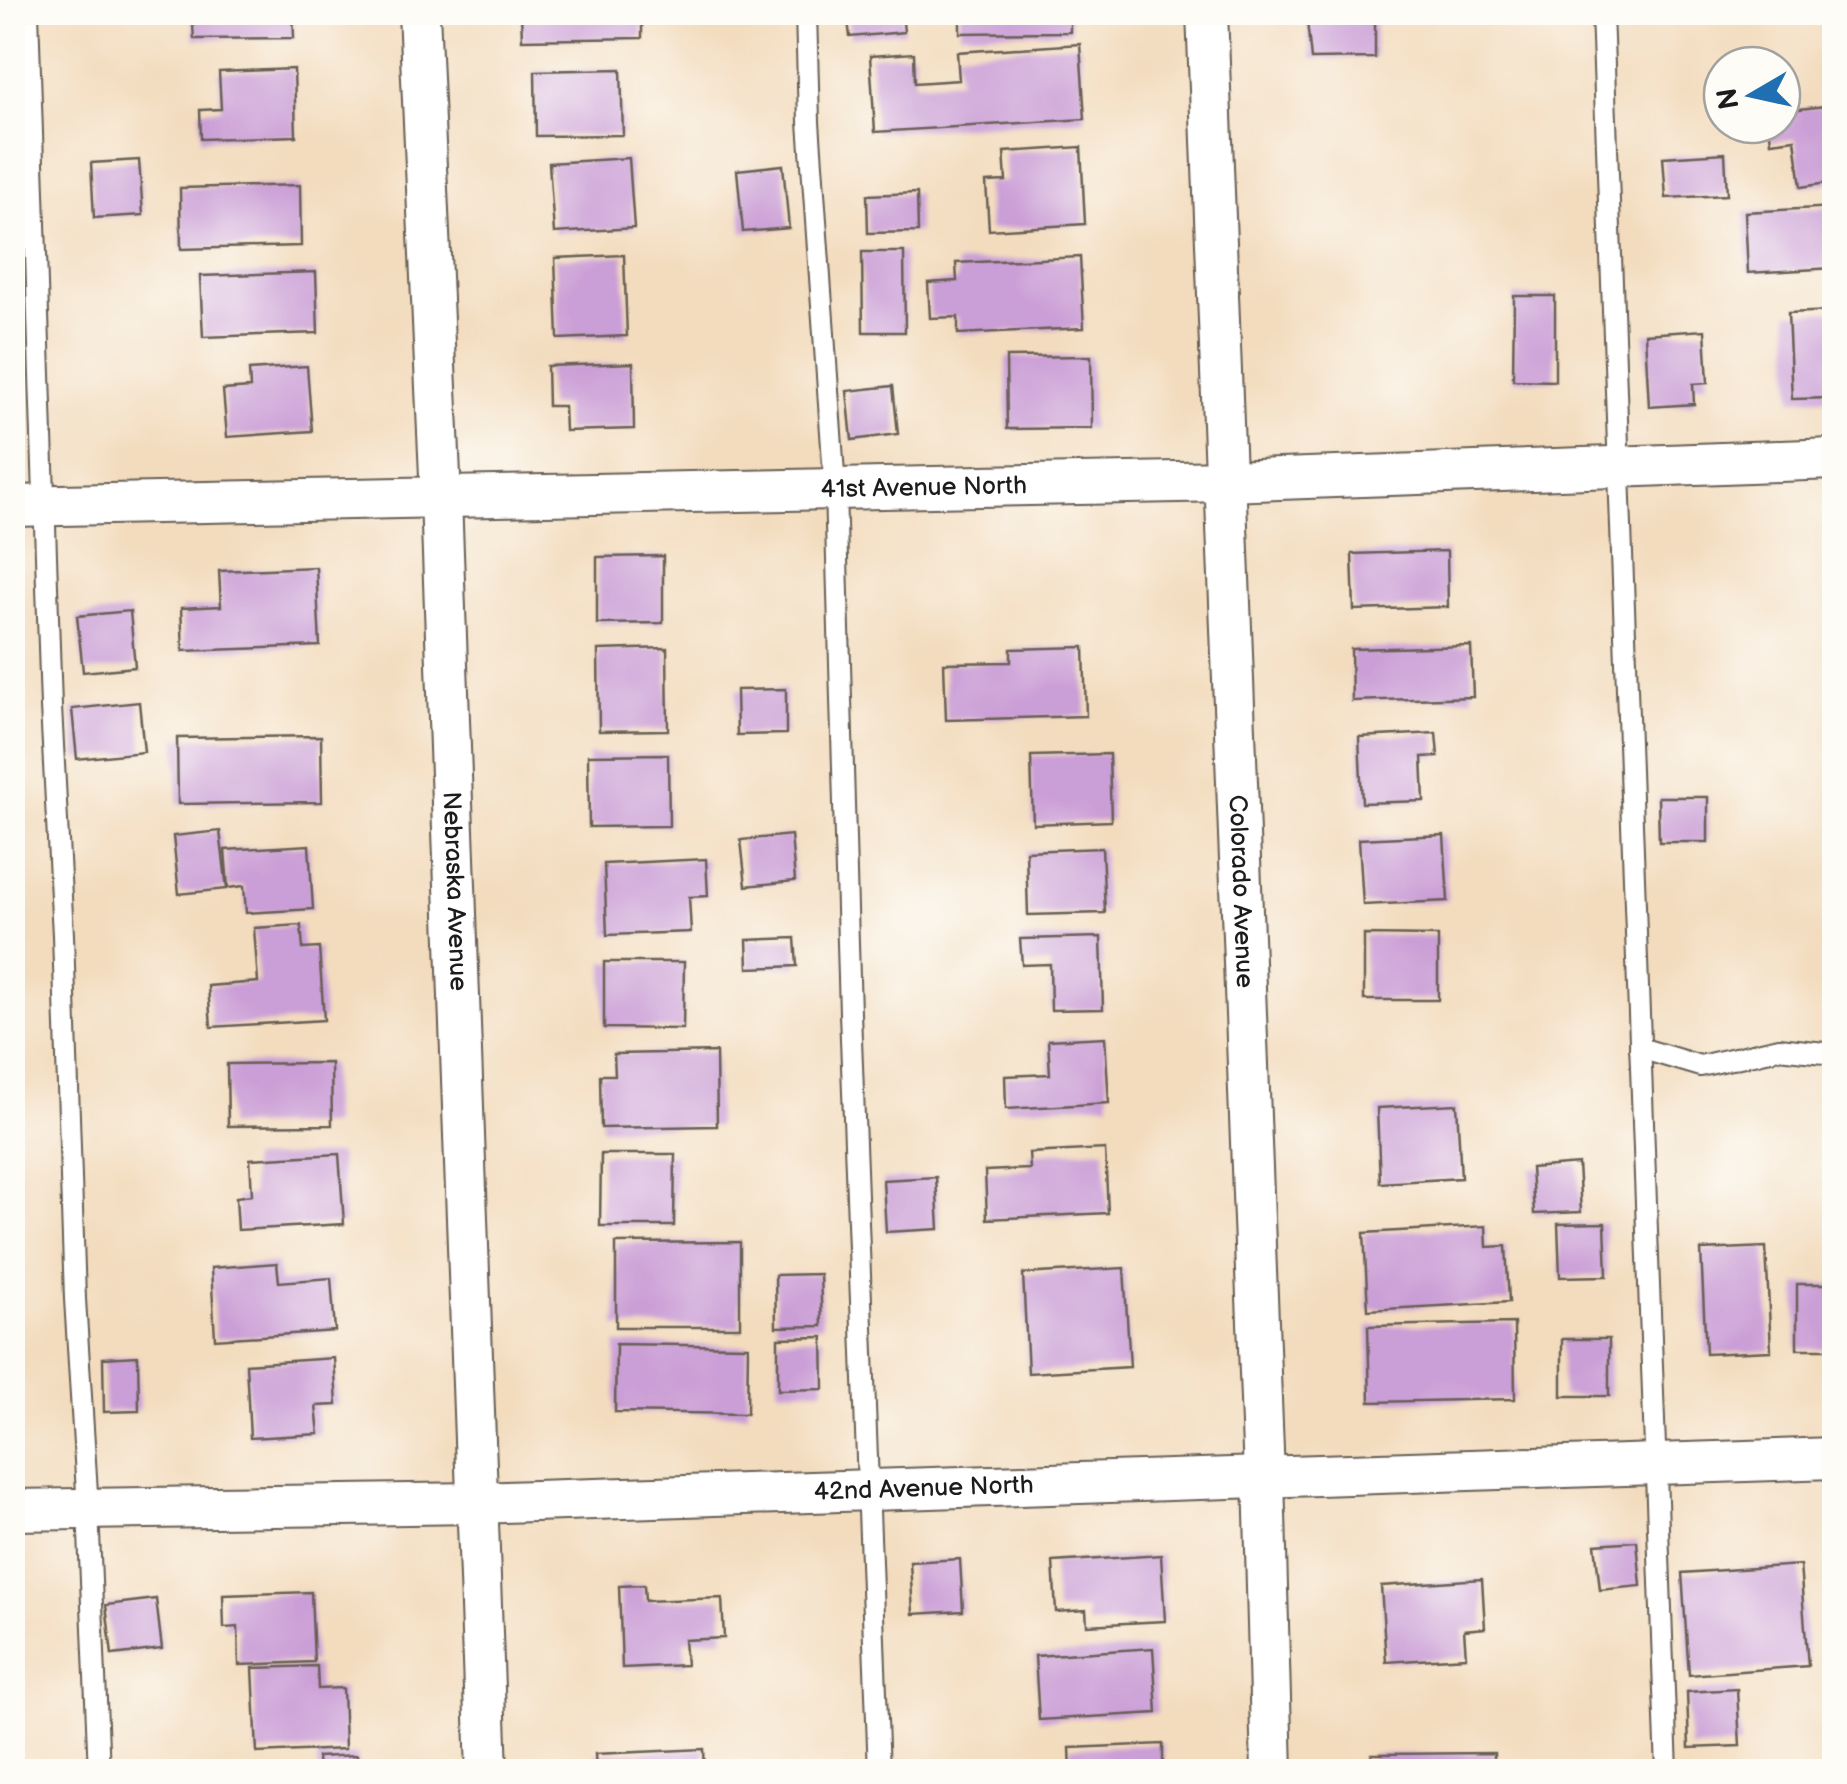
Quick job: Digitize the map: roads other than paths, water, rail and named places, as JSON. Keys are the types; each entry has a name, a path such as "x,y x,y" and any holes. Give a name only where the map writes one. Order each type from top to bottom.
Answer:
{"street":[{"name":"Nebraska Avenue","path":"419,12 441,498 487,1772"},
{"name":"Colorado Avenue","path":"1207,12 1272,1772"},
{"name":"41st Avenue North","path":"29,506 1227,481 1834,460"},
{"name":"42nd Avenue North","path":"12,1510 476,1503 1834,1458"}],"lane":[{"path":"28,12 29,506 88,1509 99,1772"},
{"path":"806,12 809,122 835,489 879,1772"},
{"path":"1602,12 1667,1772"},
{"path":"1640,1048 1700,1066 1779,1048 1834,1054"}]}
